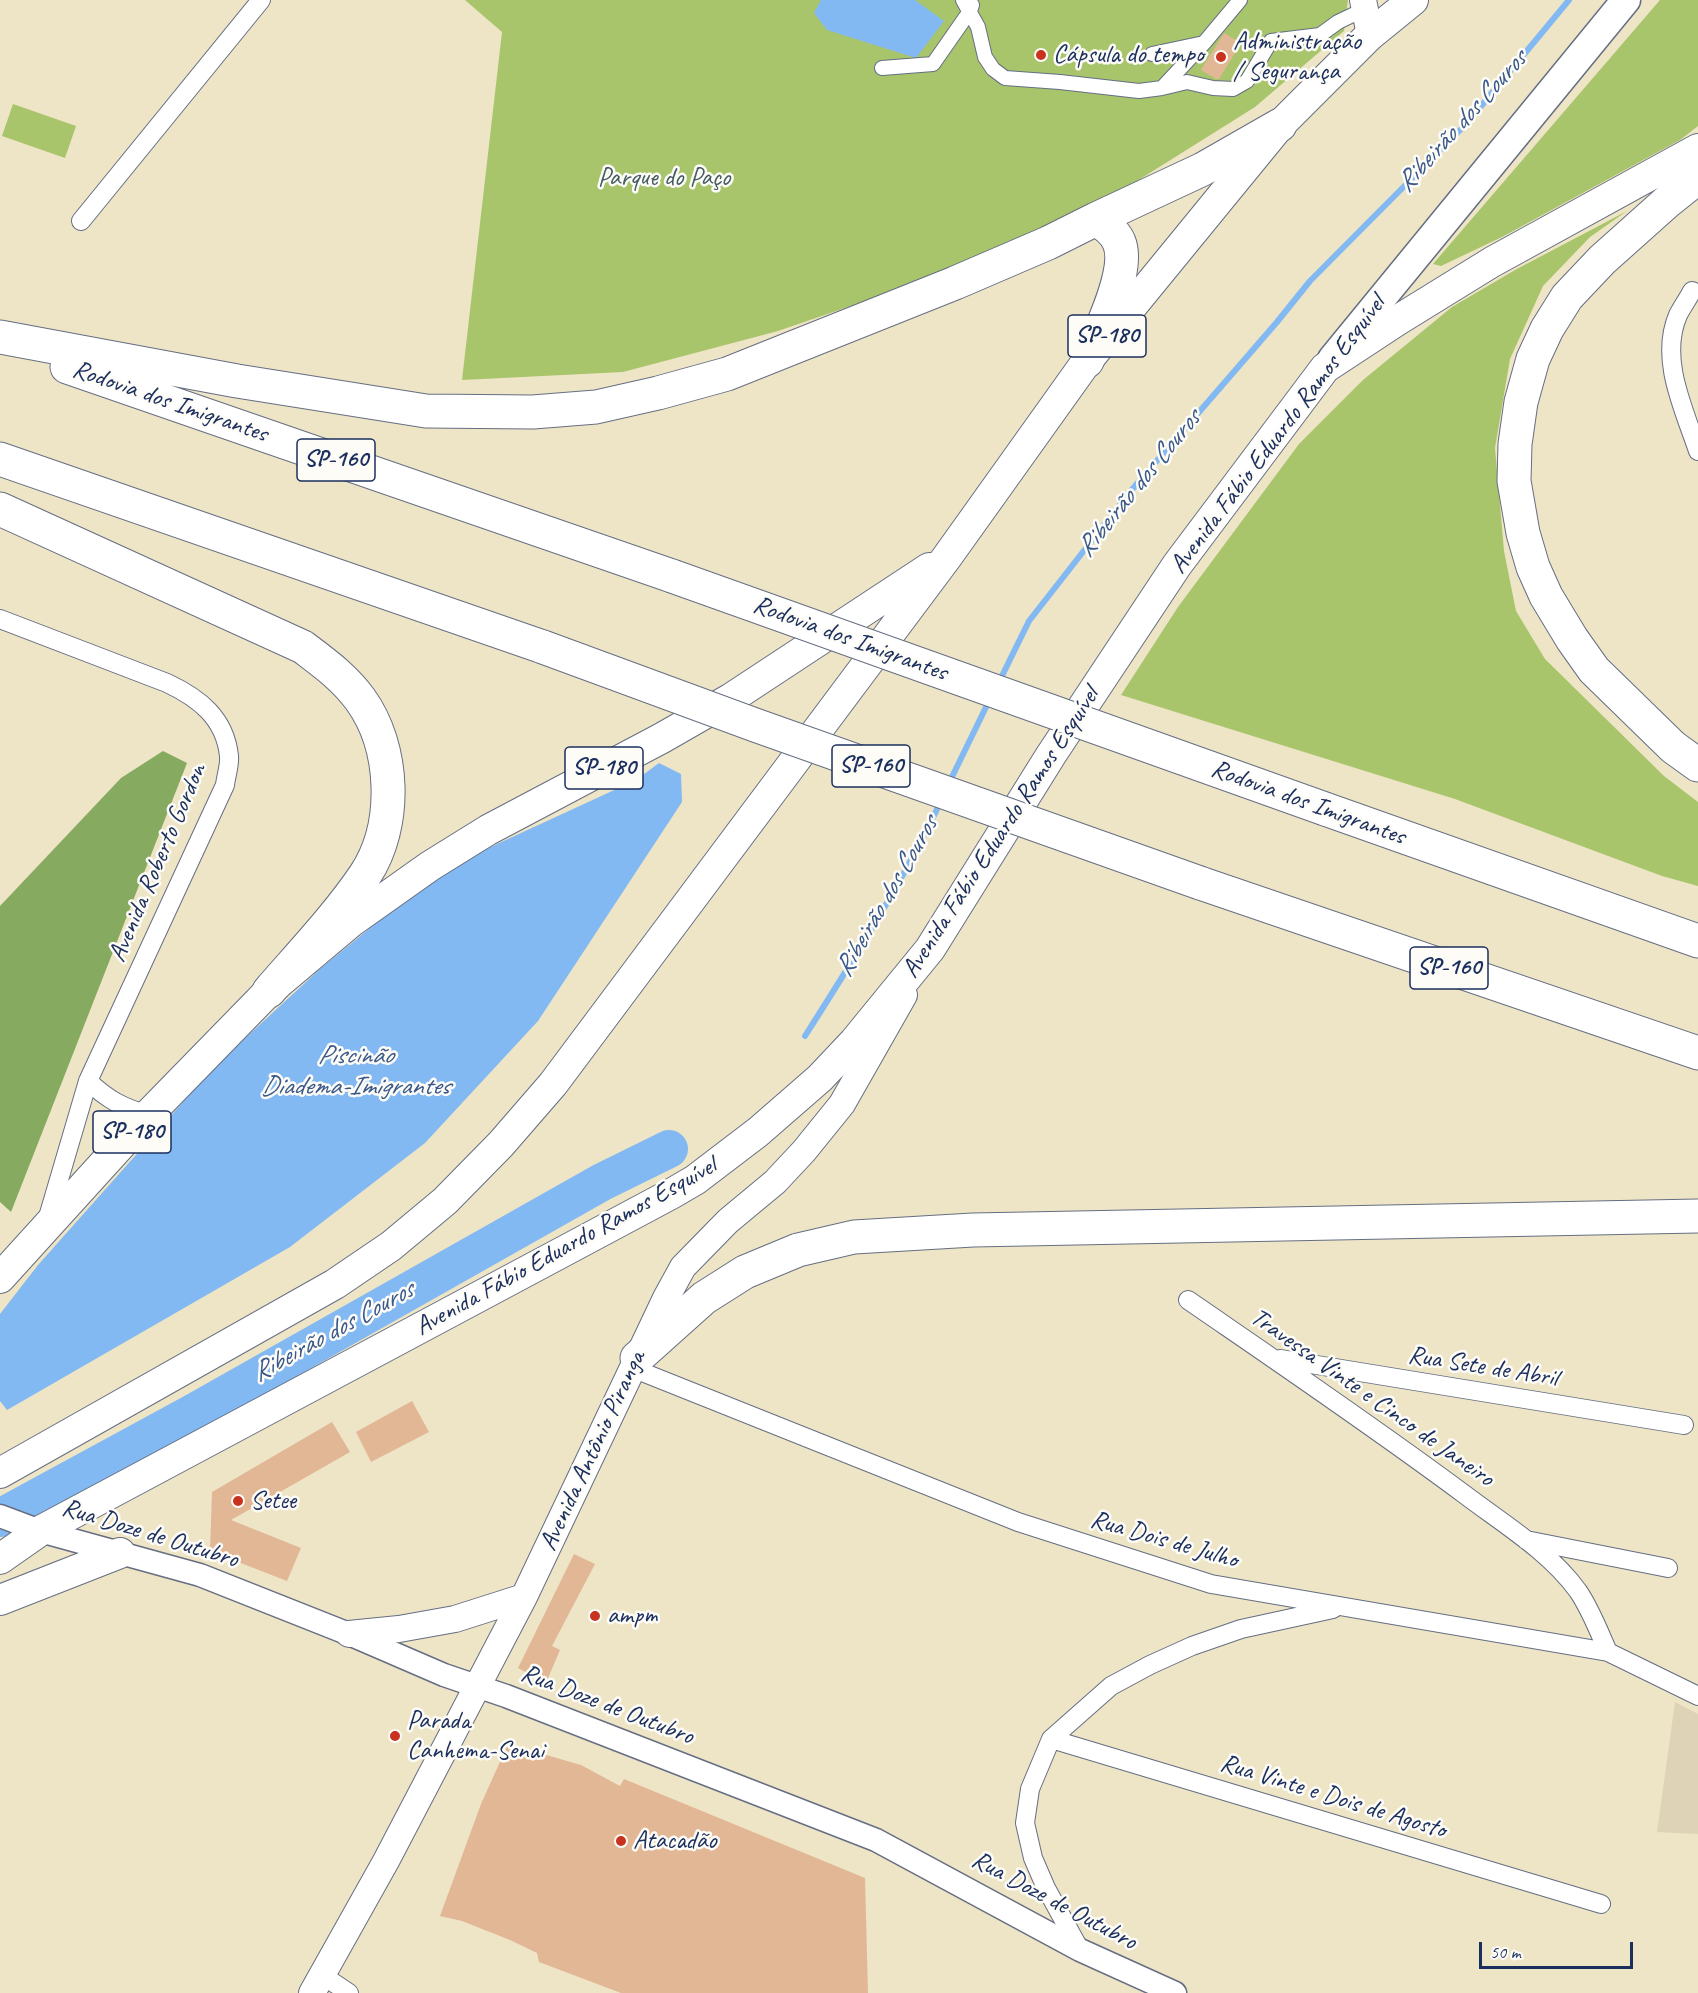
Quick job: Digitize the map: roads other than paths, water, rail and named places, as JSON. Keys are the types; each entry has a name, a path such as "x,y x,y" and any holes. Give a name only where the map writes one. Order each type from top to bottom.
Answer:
{"highway":[{"name":"SP-180","path":"0,1278 148,1115 269,991 351,922 430,866 488,830 662,738 730,699 947,557 1087,361 1280,125 1366,15 1413,0"},
{"path":"0,337 237,381 426,411 533,412 596,406 658,393 727,374 955,283 1048,243 1203,169 1280,125"},
{"path":"1325,368 1492,262 1698,149"},
{"path":"1698,177 1602,260 1567,297 1547,329 1533,359 1521,402 1515,444 1514,481 1523,533 1533,567 1546,596 1594,670 1673,747 1698,765"},
{"path":"1087,361 1113,300 1121,261 1119,242 1106,225 1096,219"},
{"name":"Rodovia dos Imigrantes","path":"0,344 672,576 1698,940"},
{"name":"Avenida Fábio Eduardo Ramos Esquível","path":"0,1558 34,1529 525,1273 695,1180 758,1132 820,1078 854,1041 930,949 1051,755 1171,575 1325,368"},
{"name":"SP-160","path":"0,459 543,647 1200,883 1698,1053"},
{"path":"0,509 303,647 337,672 361,700 378,734 388,773 388,812 380,844 366,874 348,898 269,991"},
{"path":"0,1473 335,1284 391,1246 445,1201 501,1144 553,1083 947,557"},
{"path":"1625,698 1698,736"},
{"path":"635,1363 704,1298 745,1272 798,1250 855,1237 973,1230 1698,1216"},
{"path":"0,1600 120,1553"}],"main road":[{"name":"Avenida Fábio Eduardo Ramos Esquível","path":"1325,368 1626,0"},
{"name":"Avenida Antônio Piranga","path":"317,1984 389,1855 524,1597 666,1298 683,1267 728,1221 776,1182 842,1104 930,949"},
{"path":"349,1634 399,1629 455,1619 524,1597"}],"street":[{"path":"81,221 261,0"},
{"path":"1162,88 1240,0"},
{"path":"969,4 978,27 985,57 993,69 1005,78 1139,91 1187,81 1213,88 1233,89 1247,81 1271,41 1320,35 1338,22 1366,15"},
{"path":"882,68 933,64 969,4"},
{"path":"1152,54 1204,43"},
{"path":"1692,291 1678,316 1671,352 1676,387 1698,451"},
{"name":"Avenida Roberto Gordon","path":"0,620 167,683 190,694 210,712 223,732 229,758 225,785 88,1081 46,1225"},
{"path":"88,1081 122,1107 148,1115"},
{"name":"Travessa Vinte e Cinco de Janeiro","path":"1188,1300 1376,1428 1525,1540 1552,1563 1577,1591 1593,1618 1608,1652"},
{"name":"Rua Sete de Abril","path":"1273,1358 1684,1425"},
{"name":"Rua Dois de Julho","path":"635,1363 1018,1522 1211,1584 1608,1652 1698,1696"},
{"name":"Rua Doze de Outubro","path":"0,1516 34,1529 200,1575 349,1634 444,1675 478,1685 876,1840 1080,1950 1175,1993"},
{"name":"Travessa Vinte e Cinco de Janeiro","path":"1525,1540 1668,1568"},
{"path":"1080,1950 1046,1888 1033,1858 1025,1823 1030,1789 1051,1739 1111,1686 1150,1665 1192,1646 1241,1629 1340,1607"},
{"name":"Rua Vinte e Dois de Agosto","path":"1051,1739 1601,1904"},
{"path":"317,1984 349,1993"}],"water":[{"path":"821,0 915,0 944,21 916,58 827,30 814,13"},
{"name":"Piscinão Diadema-Imigrantes","path":"659,763 681,774 682,802 538,1021 425,1143 290,1247 7,1410 0,1401 0,1314 38,1265 215,1066 320,969 392,910 471,856 636,780"}],"waterway":[{"name":"Ribeirão dos Couros","path":"998,684 1029,621 1129,493 1310,281 1467,123 1569,0"},
{"name":"Ribeirão dos Couros","path":"949,783 989,701"},
{"name":"Ribeirão dos Couros","path":"805,1036 894,891 941,801"},
{"name":"Ribeirão dos Couros","path":"0,1518 193,1413 602,1182 669,1149"}],"place":[{"name":"Cápsula do tempo","path":"1041,55"},
{"name":"Administração / Segurança","path":"1221,57"},
{"name":"Setee","path":"238,1501"},
{"name":"ampm","path":"595,1616"},
{"name":"Parada Canhema-Senai","path":"395,1736"},
{"name":"Atacadão","path":"621,1841"}],"park label":[{"name":"Parque do Paço","path":"664,178"}]}
